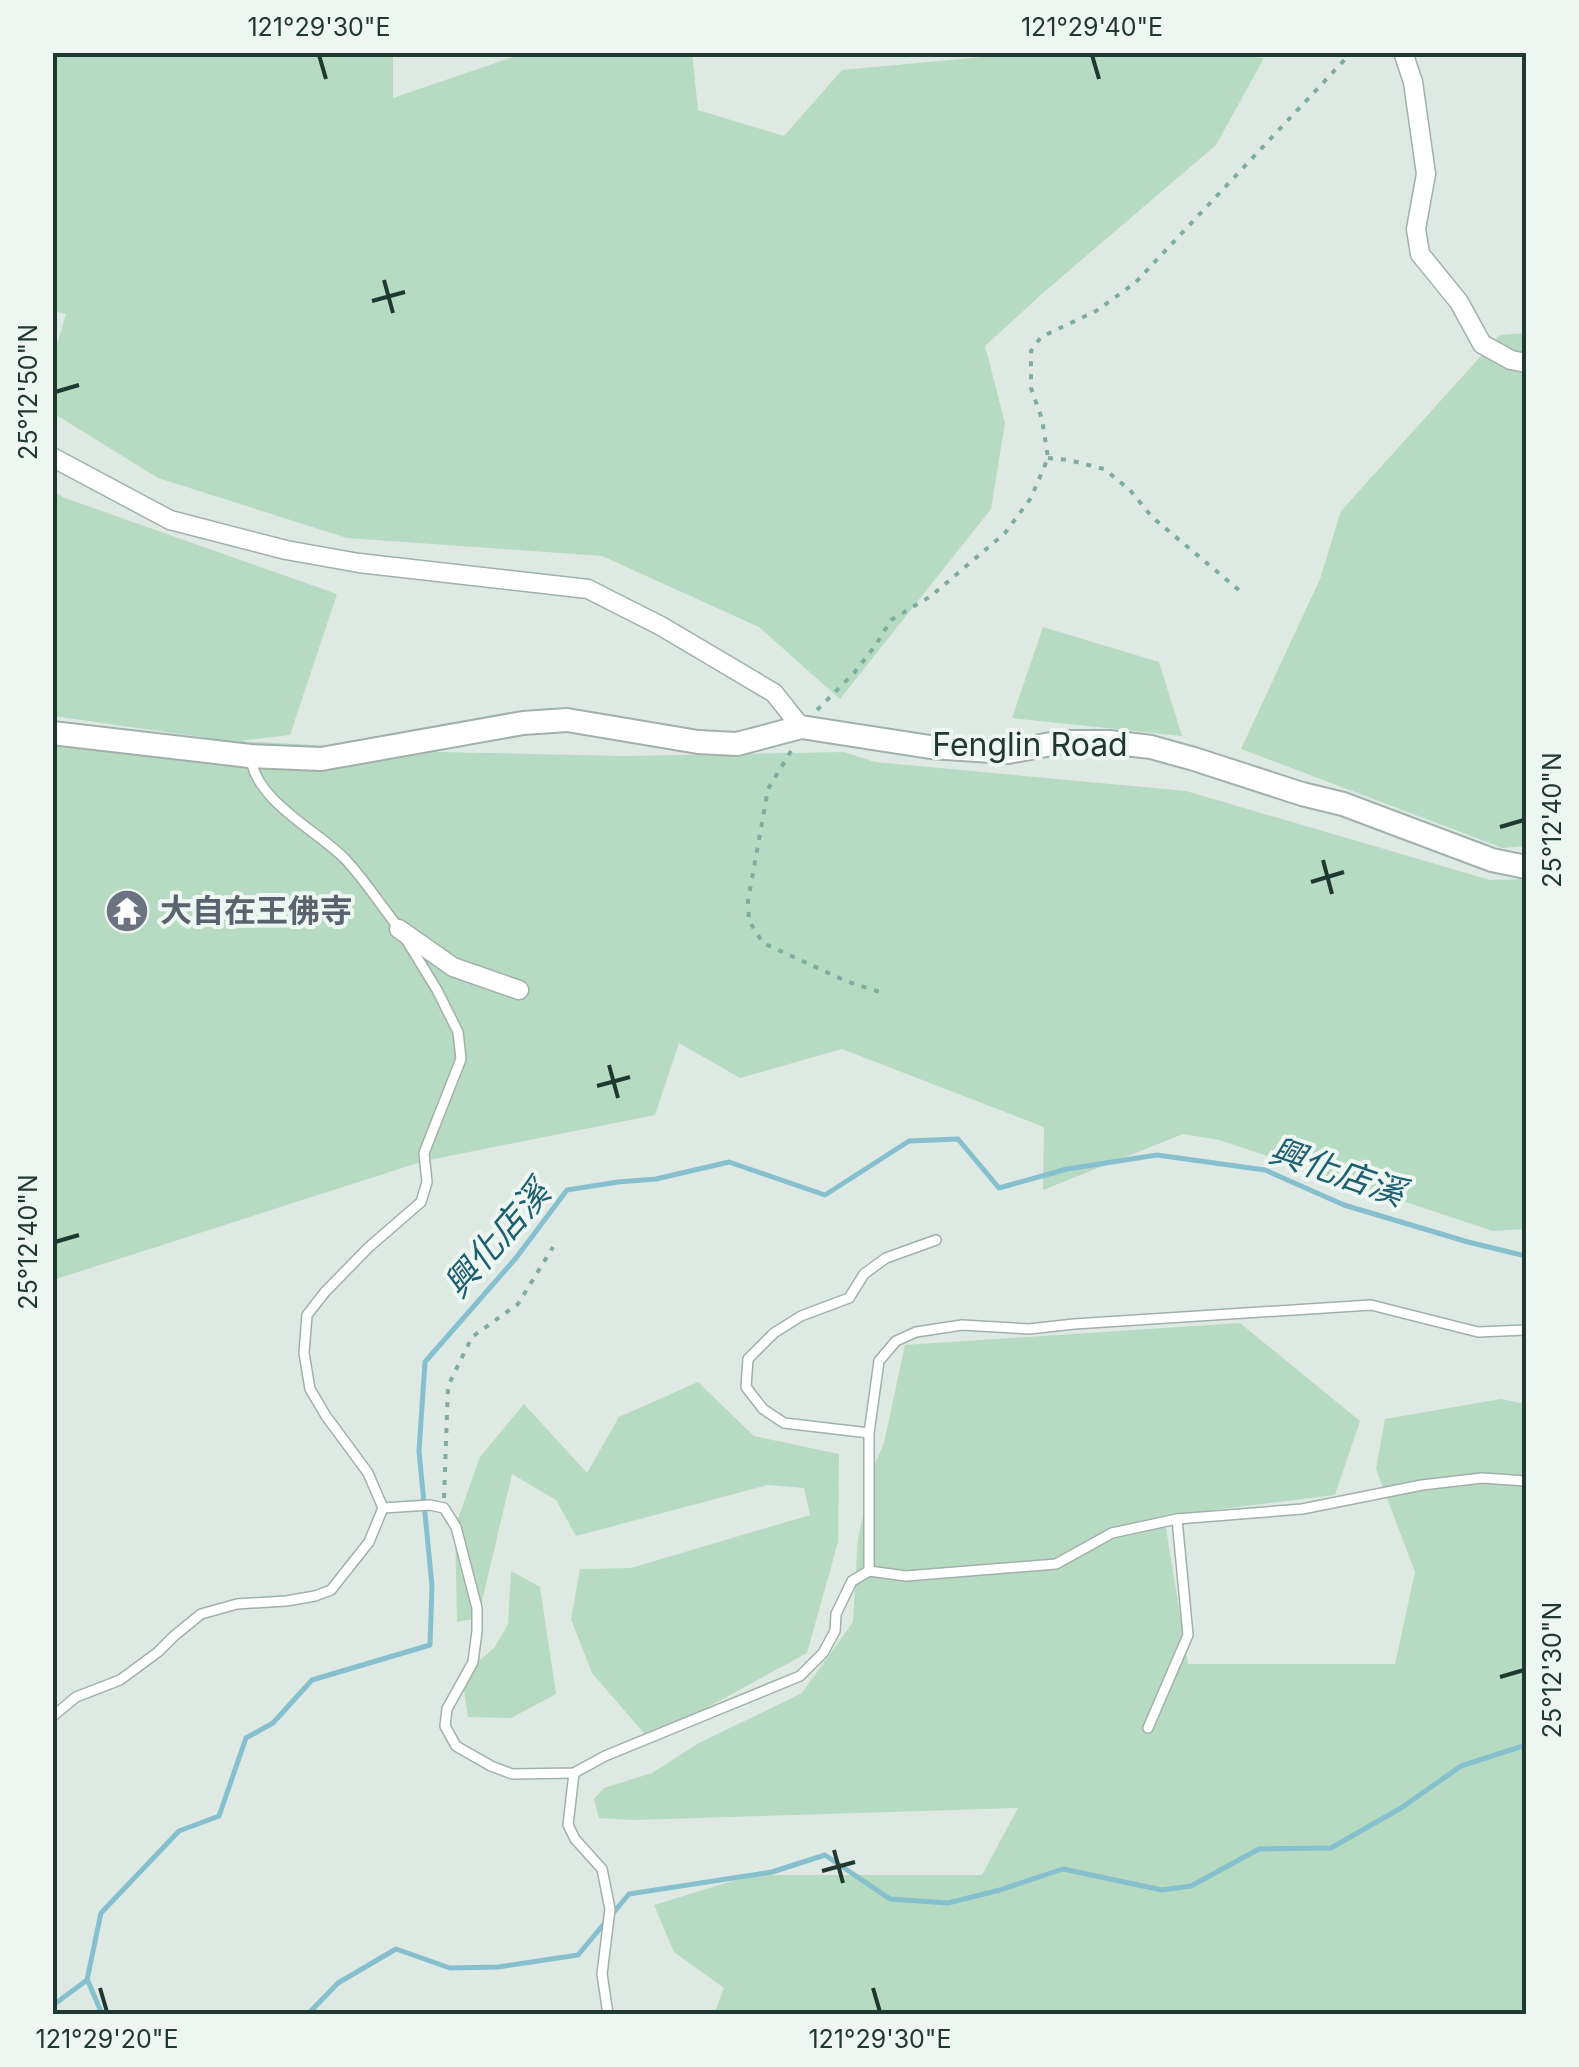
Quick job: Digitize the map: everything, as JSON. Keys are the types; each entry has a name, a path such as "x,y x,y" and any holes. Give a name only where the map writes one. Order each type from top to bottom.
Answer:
{"street":[{"path":"1403,52 1413,82 1426,174 1416,229 1420,254 1459,302 1482,344 1526,364"},
{"path":"52,457 170,520 270,546 359,563 588,589 661,626 774,693 801,727"},
{"name":"Fenglin Road","path":"52,733 250,756 321,758 567,720 698,742 737,744 801,727 930,747 1008,752 1062,742 1109,742 1151,747 1343,804 1492,860 1526,868"},
{"path":"399,928 453,967 519,990"}],"lane":[{"path":"52,1717 76,1697 120,1680 201,1614 237,1604 301,1598 331,1590 369,1542 383,1508 368,1473 310,1389 304,1353 307,1315 368,1247 421,1202 426,1182 424,1153 462,1059 458,1032 399,928 344,858 278,804 251,766 250,756"},
{"path":"869,1433 784,1423 763,1409 746,1386 748,1359 774,1333 802,1316 849,1298 864,1274 886,1258 936,1240"},
{"path":"870,1571 869,1433 879,1361 896,1341 916,1332 962,1325 1029,1330 1371,1304 1478,1332 1526,1330"},
{"path":"383,1508 444,1508 456,1527 477,1608 473,1662 446,1709 445,1726 456,1746 512,1774 574,1773 605,1756 800,1676 823,1653 852,1580 870,1571 906,1576 1056,1564 1112,1532 1177,1519 1302,1509 1422,1485 1482,1478 1526,1481"},
{"path":"1148,1728 1188,1635 1177,1519"},
{"path":"574,1773 568,1825 602,1869 610,1909 602,1974 608,2014"}],"path":[{"path":"883,993 846,981 763,943 749,922 748,901 768,789 798,740 801,727 854,673 891,620 931,596 1005,533 1031,498 1048,458 1032,388 1030,350 1041,337 1096,311 1136,284 1352,52"},
{"path":"1048,458 1104,469 1130,490 1152,517 1240,591"},
{"path":"444,1508 448,1386 472,1337 518,1304 553,1247"}],"green space":[{"path":"1036,52 1200,52 1264,58 1216,145 985,346 1005,423 991,509 840,699 759,627 602,556 347,538 158,478 53,413 53,358 66,314 53,311 53,53 393,53 393,98 518,53 692,53 698,110 784,136 842,70"},
{"path":"1526,333 1526,846 1503,848 1241,749 1320,579 1341,511 1500,335"},
{"path":"53,491 337,594 290,735 240,741 439,752 624,756 844,752 875,762 1186,791 1490,880 1526,879 1526,1229 1493,1231 1219,1140 1183,1134 1043,1190 1044,1127 842,1049 740,1078 679,1043 655,1115 424,1161 53,1280 52,731 215,739 53,716"},
{"path":"1043,627 1159,662 1182,736 1012,718"},
{"path":"1240,1323 1360,1421 1335,1495 1164,1516 1188,1664 1395,1664 1415,1572 1376,1469 1385,1419 1501,1399 1526,1404 1526,2014 748,2014 734,2010 731,2014 714,2014 724,1988 674,1952 654,1905 752,1875 982,1875 1018,1808 632,1820 599,1818 594,1799 604,1788 652,1773 699,1743 802,1693 853,1622 858,1539 905,1345"},
{"path":"698,1382 754,1436 839,1454 838,1542 807,1653 649,1739 592,1673 571,1619 580,1569 631,1568 810,1515 804,1488 768,1485 576,1536 556,1500 512,1474 478,1618 457,1622 455,1527 480,1457 524,1404 587,1473 619,1417"},
{"path":"511,1571 540,1587 556,1694 511,1718 468,1717 462,1676 495,1647 508,1624"}],"waterway":[{"name":"興化店溪","path":"52,2006 87,1980 101,1913 179,1831 219,1816 246,1738 273,1723 312,1680 430,1645 432,1586 419,1451 425,1362 516,1258 567,1190 656,1179 729,1162 825,1195 909,1141 958,1139 999,1188 1067,1169 1157,1155 1265,1170 1344,1205 1526,1256"},
{"path":"308,2014 338,1983 396,1949 450,1968 498,1967 578,1955 629,1894 772,1872 825,1855 890,1899 948,1903 1063,1869 1162,1890 1191,1886 1259,1849 1331,1848 1401,1808 1461,1766 1526,1745"},
{"path":"88,1981 102,2014"}],"place":[{"name":"大自在王佛寺","path":"127,911"}]}
